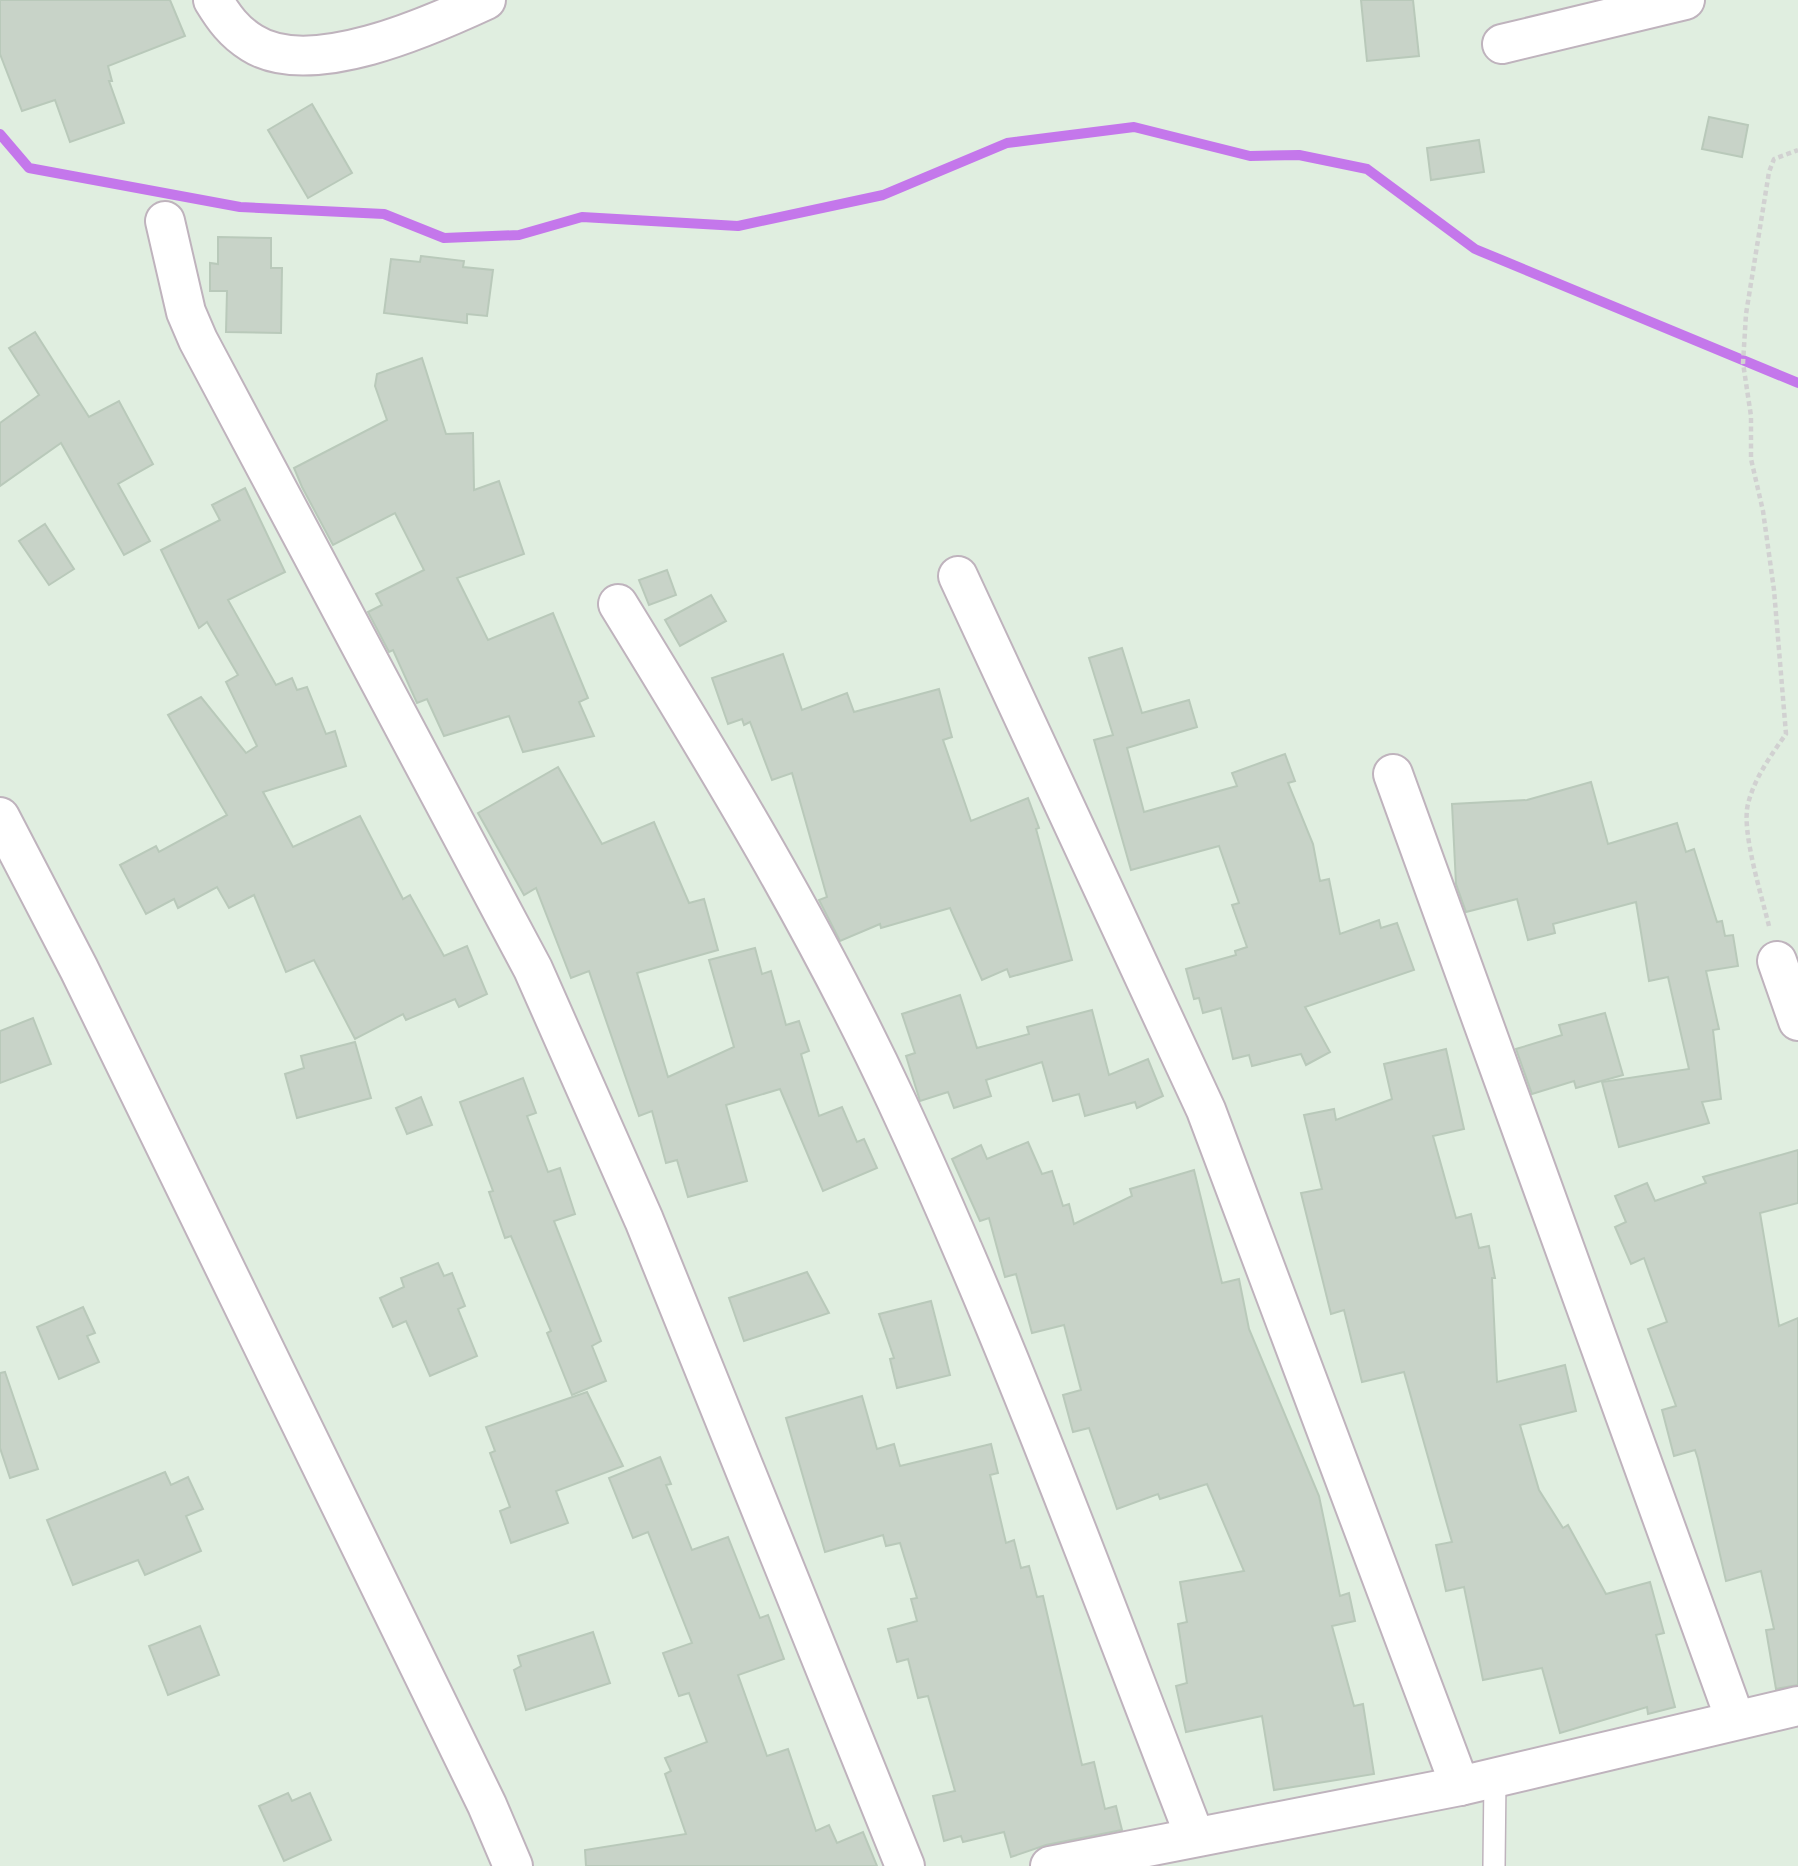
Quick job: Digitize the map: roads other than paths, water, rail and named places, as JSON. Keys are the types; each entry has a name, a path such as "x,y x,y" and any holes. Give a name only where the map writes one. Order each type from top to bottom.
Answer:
{"street":[{"path":"213,0 229,26 253,44 279,54 349,50 385,41 486,0"},
{"path":"1502,44 1685,0"},
{"path":"165,220 186,312 198,340 533,969 644,1220 905,1866"},
{"path":"958,576 1206,1110 1477,1782"},
{"path":"618,604 785,884 896,1099 1024,1397 1195,1837"},
{"path":"1393,774 1735,1720"},
{"path":"0,817 86,982 487,1805 513,1866"},
{"path":"1777,961 1798,1021"},
{"path":"1050,1866 1477,1782 1798,1706"}],"lane":[{"path":"1477,1782 1494,1866"}],"waterway":[{"path":"0,134 29,168 240,207 384,214 444,238 519,235 582,217 738,226 883,195 1007,143 1134,127 1250,156 1299,155 1367,169 1475,249 1798,383"}]}
